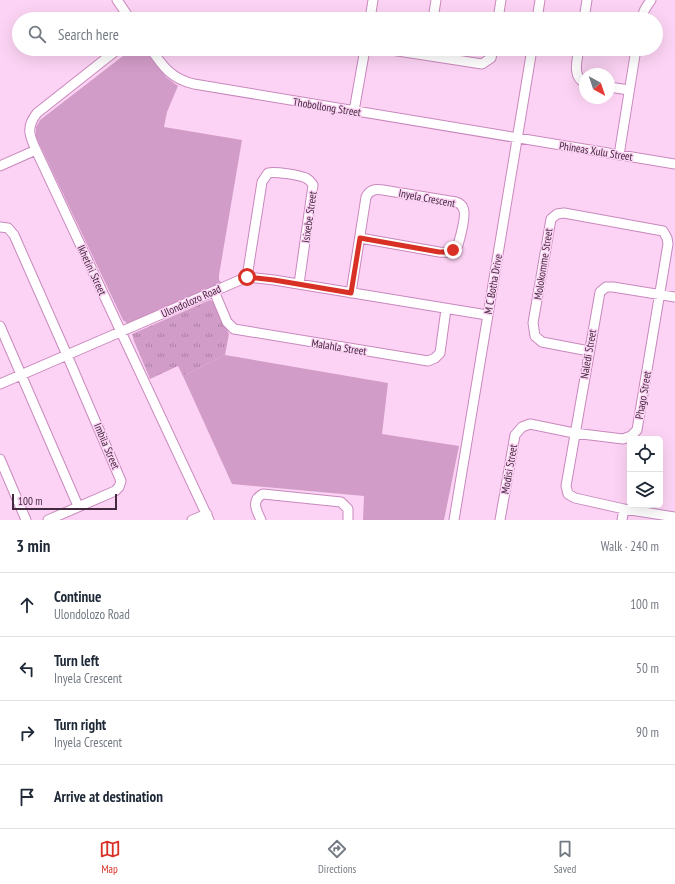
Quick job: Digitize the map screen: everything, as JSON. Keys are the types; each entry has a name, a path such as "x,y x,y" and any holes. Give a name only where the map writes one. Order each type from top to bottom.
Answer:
{"street":[{"path":"117,0 125,12"},
{"path":"371,12 373,0"},
{"path":"434,12 436,0"},
{"path":"499,12 501,0"},
{"path":"538,12 540,0"},
{"path":"585,12 587,0"},
{"path":"644,12 651,0"},
{"name":"Ikhetini Street","path":"109,56 37,113 30,124 30,131 36,150 208,517"},
{"name":"Thobollong Street","path":"156,56 168,72 174,77 187,83 518,138"},
{"path":"354,111 364,56"},
{"path":"446,56 482,64 491,56"},
{"name":"M C Botha Drive","path":"454,520 531,56"},
{"path":"578,56 576,64 579,78"},
{"path":"619,155 635,56"},
{"path":"615,88 629,90"},
{"name":"Phineas Xulu Street","path":"518,138 675,164"},
{"path":"0,166 36,150"},
{"name":"Isixebe Street","path":"247,277 261,184 268,173 274,172 304,177 310,180 313,185 299,284"},
{"name":"Inyela Crescent","path":"351,293 366,197 370,192 375,190 456,202 464,209 458,246 449,252 439,252 360,238"},
{"name":"Molokomme Street","path":"589,351 542,342 534,336 533,323 548,231 551,219 554,216 564,213 663,231 666,234 668,241 660,294"},
{"path":"0,227 8,228 14,235 68,355"},
{"name":"Ulondolozo Road","path":"0,384 247,277 274,280 487,315"},
{"name":"Naledi Street","path":"624,508 575,498 568,494 566,482 598,295 601,290 606,287 613,287 675,297"},
{"name":"Malahla Street","path":"214,291 225,318 234,328 428,361 435,358 440,353 446,309"},
{"name":"Phago Street","path":"574,433 622,439 631,436 637,430 660,294"},
{"path":"0,326 78,506"},
{"name":"Imbila Street","path":"48,520 115,491 119,487 121,481 68,355"},
{"name":"Modisi Street","path":"500,520 516,432 522,427 530,424 574,433"},
{"path":"0,459 26,520"},
{"path":"261,520 254,502 258,496 263,494 341,502 348,509 348,520"},
{"path":"622,520 624,508 675,517"},
{"path":"192,520 208,517"}],"green space":[{"path":"123,56 151,56 166,77 178,86 167,112 164,127 242,140 219,275 219,280 223,285 129,325 123,320 36,137 36,127 40,120"},
{"path":"210,300 214,302 229,334 225,355 183,376 178,366 150,379 132,334"},
{"path":"225,355 388,383 382,434 459,446 444,520 363,520 364,496 232,484 183,376"}],"route":[{"path":"247,277 351,293 360,238 439,252 449,252 453,250"}]}
